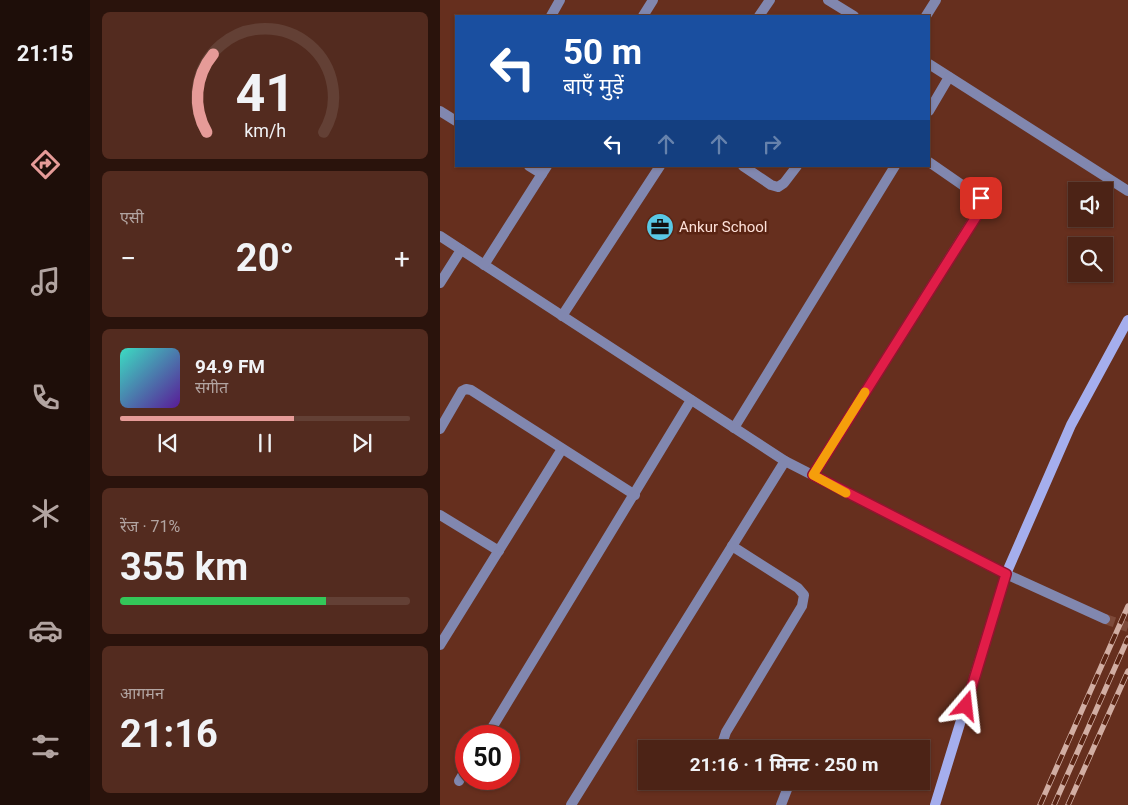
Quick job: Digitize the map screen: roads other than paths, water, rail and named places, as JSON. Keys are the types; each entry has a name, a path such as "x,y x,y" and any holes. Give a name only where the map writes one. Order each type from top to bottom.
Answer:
{"main road":[{"path":"935,805 1006,574 1071,425 1128,320"}],"street":[{"path":"552,15 560,0"},
{"path":"644,15 653,0"},
{"path":"760,15 770,0"},
{"path":"828,0 852,15"},
{"path":"927,15 936,0"},
{"path":"930,65 1128,191"},
{"path":"930,109 949,77"},
{"path":"440,111 455,120"},
{"path":"813,475 984,203 981,198 930,163"},
{"path":"562,316 659,167"},
{"path":"744,167 771,185 778,187 784,183 795,167"},
{"path":"734,428 894,167"},
{"path":"484,265 544,170"},
{"path":"440,236 785,461 1006,574 1106,619"},
{"path":"440,283 461,250"},
{"path":"440,430 462,391 466,389 471,390 635,495"},
{"path":"493,725 635,495 691,400"},
{"path":"440,645 562,449"},
{"path":"572,805 785,461"},
{"path":"440,515 499,551"},
{"path":"723,740 726,732 802,606 804,595 798,588 732,546"},
{"path":"781,805 787,790"}],"tunnel":[{"path":"1105,619 1128,627"}],"railway":[{"path":"1040,805 1128,606"},
{"path":"1054,805 1128,638"},
{"path":"1068,805 1128,671"}],"place":[{"name":"Ankur School","path":"660,227"}]}
